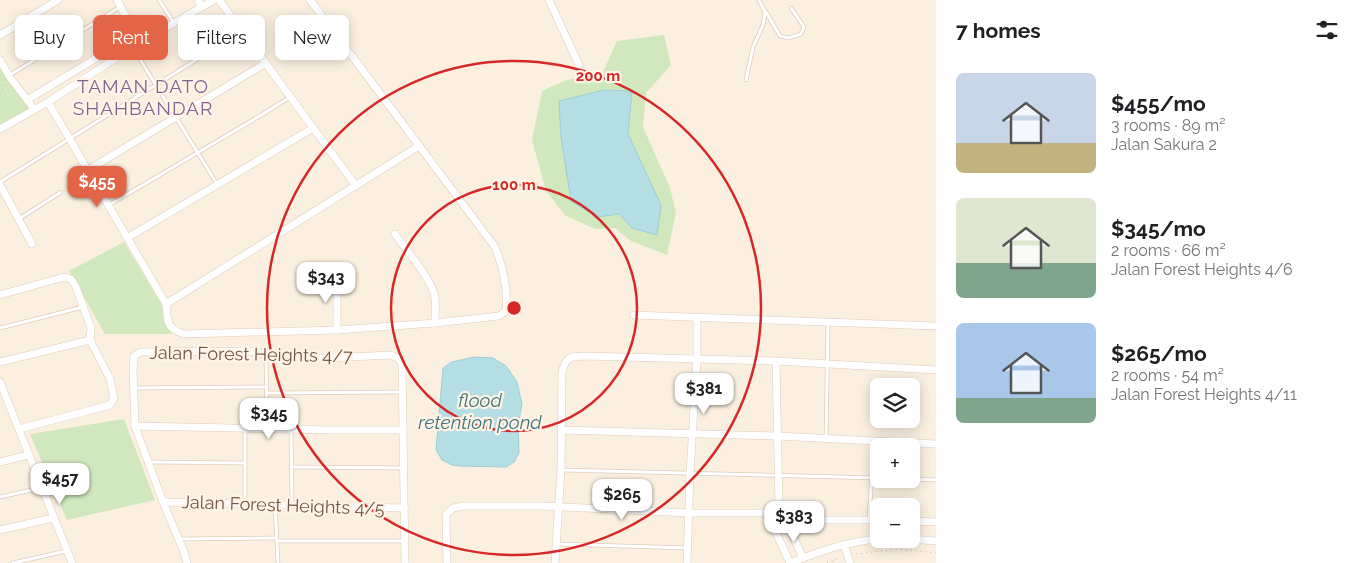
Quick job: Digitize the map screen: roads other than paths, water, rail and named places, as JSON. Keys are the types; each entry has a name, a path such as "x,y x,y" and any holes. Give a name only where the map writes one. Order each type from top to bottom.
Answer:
{"street":[{"path":"0,35 58,0"},
{"path":"168,26 200,3 214,0"},
{"path":"219,0 230,15"},
{"path":"48,102 166,304 168,324 173,330 184,334 337,330 499,316 506,311 506,301 502,264 495,247 310,0"},
{"path":"549,0 578,65"},
{"path":"118,3 125,15"},
{"path":"0,60 9,76 34,109"},
{"path":"27,100 93,60"},
{"path":"0,130 114,60"},
{"path":"263,60 356,186"},
{"path":"88,170 266,64"},
{"path":"127,238 313,128"},
{"path":"166,304 419,146"},
{"path":"0,184 32,244"},
{"path":"395,234 432,288 435,298 435,323"},
{"path":"337,277 337,330"},
{"path":"0,295 64,278 72,279 90,328 90,340 110,379 114,398 110,404 19,429"},
{"path":"634,314 936,326"},
{"path":"687,563 697,358 697,317"},
{"path":"0,362 90,340"},
{"name":"Jalan Forest Heights 4/7","path":"134,388 134,356 141,352 250,351 278,358 390,355 398,358 402,364 402,392"},
{"path":"556,563 561,470 562,372 564,364 572,356 776,361 936,370"},
{"path":"776,361 779,506 803,558"},
{"path":"0,382 72,563"},
{"path":"134,388 134,426 187,563"},
{"path":"402,392 404,563"},
{"path":"134,426 403,430"},
{"path":"561,430 777,436 870,441"},
{"path":"920,443 936,444"},
{"path":"0,462 28,455"},
{"name":"Jalan Forest Heights 4/5","path":"163,502 404,508"},
{"path":"447,563 446,515 453,508 463,506 558,507 689,514 767,513 779,506"},
{"path":"767,513 790,563 844,544 870,539"},
{"path":"0,530 53,518"},
{"path":"810,520 869,519"},
{"path":"920,521 936,522"},
{"path":"920,540 936,541"},
{"path":"844,544 849,559"}],"lane":[{"path":"159,0 174,23"},
{"path":"759,0 780,36 789,38 801,34 804,27 791,8"},
{"path":"9,76 118,3"},
{"path":"746,80 753,47 763,25 765,12"},
{"path":"140,60 218,184"},
{"path":"0,184 196,60"},
{"path":"108,206 290,97"},
{"path":"19,219 62,192"},
{"path":"0,328 83,306"},
{"path":"826,439 828,322"},
{"path":"266,355 267,429"},
{"path":"134,388 266,387"},
{"path":"267,394 402,392"},
{"path":"245,428 245,504"},
{"path":"291,429 292,505"},
{"path":"148,462 245,463"},
{"path":"291,467 404,468"},
{"path":"561,470 870,478"},
{"path":"920,479 936,480"},
{"path":"0,497 41,488"},
{"path":"869,519 871,488"},
{"path":"275,505 278,563"},
{"path":"179,539 404,541"},
{"path":"556,544 688,548"},
{"path":"13,563 67,551"}],"water":[{"path":"604,90 632,91 628,134 661,205 657,235 632,228 619,214 597,217 571,201 561,137 559,101"},
{"name":"flood retention pond","path":"474,357 493,358 506,366 517,382 522,404 518,425 519,453 514,462 506,467 452,465 442,460 436,450 443,368 452,362"}],"district":[{"name":"TAMAN DATO SHAHBANDAR","path":"143,97"}]}
